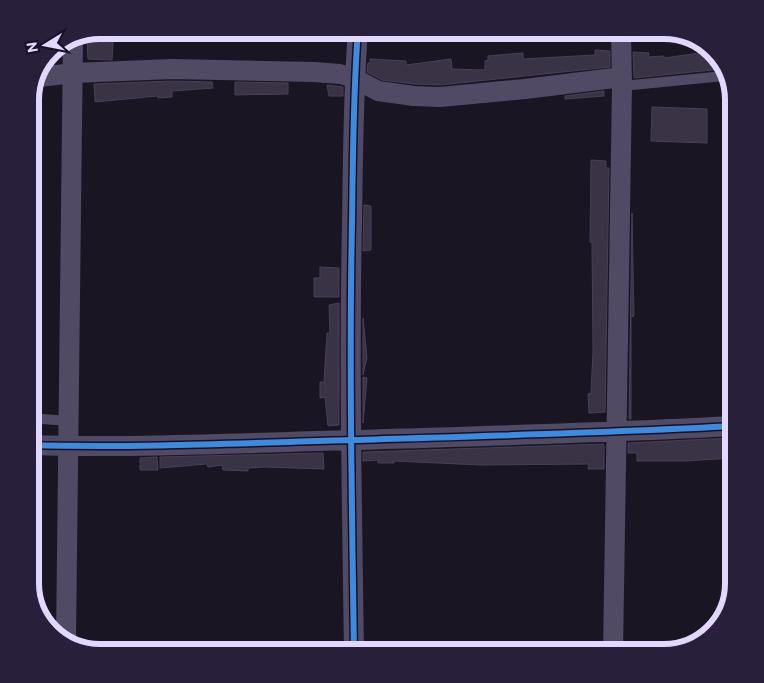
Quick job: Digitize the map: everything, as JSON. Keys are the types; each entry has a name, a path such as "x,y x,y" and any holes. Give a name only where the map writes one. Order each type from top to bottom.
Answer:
{"street":[{"path":"354,644 350,440 350,266 354,78 357,39"},
{"path":"613,644 621,39"},
{"path":"66,634 73,45"},
{"path":"44,76 73,73 172,69 260,70 334,74 354,78 378,91 414,96 440,96 622,82"},
{"path":"39,445 99,447 616,432 725,426"}],"lane":[{"path":"622,82 721,76"},
{"path":"39,419 68,421"}],"building":[{"path":"87,40 113,41 112,60 88,59"},
{"path":"595,50 610,51 610,67 440,85 382,80 367,72 370,59 406,61 406,65 451,59 452,69 485,70 485,61 488,60 488,56 523,53 523,59 595,55"},
{"path":"633,52 649,53 648,57 664,56 664,58 703,53 708,56 717,70 634,78"},
{"path":"172,81 212,82 213,88 172,91 172,97 158,98 157,96 95,102 94,84"},
{"path":"235,82 288,83 288,94 235,95"},
{"path":"327,85 343,87 343,96 329,96"},
{"path":"604,91 604,96 565,99 565,96"},
{"path":"652,107 707,109 707,143 651,141"},
{"path":"591,160 606,161 606,168 609,168 605,412 589,413 588,394 591,393 593,351 592,242 590,242"},
{"path":"364,205 371,206 371,250 363,251"},
{"path":"632,213 634,316 631,317 631,419 629,419"},
{"path":"320,267 339,268 339,297 314,297 314,278 320,278"},
{"path":"339,303 339,425 328,426 325,397 320,398 320,382 324,382 327,333 330,333 329,305"},
{"path":"363,318 367,358 363,375"},
{"path":"363,377 367,378 363,423"},
{"path":"725,438 725,458 637,461 637,453 628,453 628,443"},
{"path":"604,444 604,469 588,469 589,464 481,465 394,461 394,463 378,463 378,460 363,461 363,452"},
{"path":"323,453 324,469 264,467 248,468 248,471 223,470 222,465 208,467 207,464 160,468 160,457"},
{"path":"157,457 158,470 140,470 140,458"}],"cycle path":[{"path":"354,644 351,330 355,78 357,39"},
{"path":"39,445 231,444 725,426"}]}
